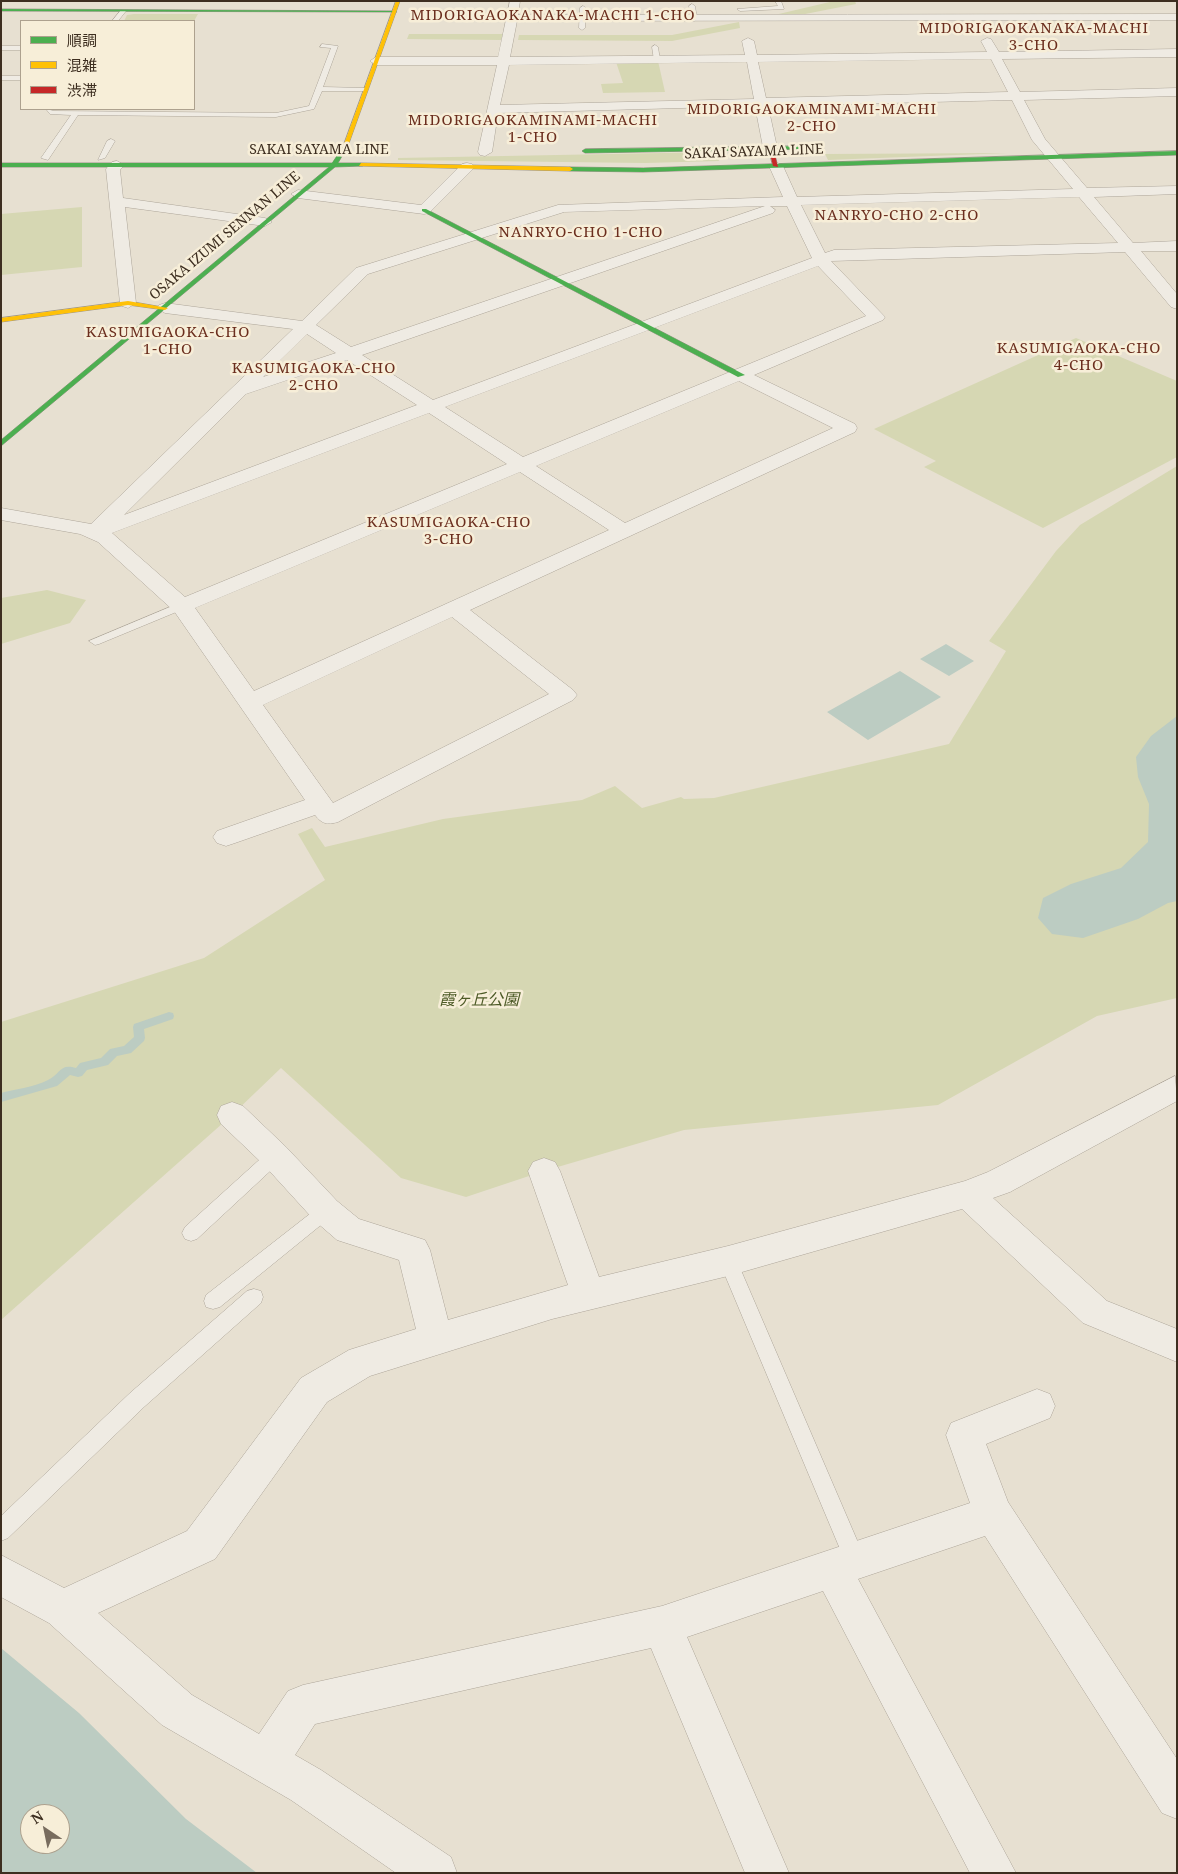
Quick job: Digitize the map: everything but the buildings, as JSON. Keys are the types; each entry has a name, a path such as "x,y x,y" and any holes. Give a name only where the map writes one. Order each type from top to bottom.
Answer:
{"main road":[{"path":"1,10 123,11 397,7"},
{"name":"OSAKA IZUMI SENNAN LINE","path":"1,444 334,165 342,155 397,7"},
{"name":"SAKAI SAYAMA LINE","path":"1,165 334,165 643,170 776,166 1177,145"},
{"path":"770,147 776,166"},
{"name":"SAKAI SAYAMA LINE","path":"569,151 770,147 821,149"},
{"name":"SAKAI SAYAMA LINE","path":"887,150 934,152 1177,153"},
{"name":"SAKAI SAYAMA LINE","path":"1,159 412,154"},
{"path":"424,210 741,375"},
{"path":"1,320 128,303 165,308"}],"street":[{"path":"485,152 492,109 505,61 515,1"},
{"path":"964,1 1018,96 1039,140 1177,304"},
{"path":"513,18 583,18 650,22 694,19 741,10 973,17 1177,17"},
{"path":"741,10 770,147"},
{"path":"376,61 657,60 1177,53"},
{"path":"492,109 1177,92"},
{"path":"117,165 113,169 128,303"},
{"path":"182,606 877,317 815,251 776,166"},
{"path":"298,194 424,210 467,167"},
{"path":"94,533 362,271 563,208 1177,190"},
{"path":"239,392 793,201"},
{"path":"118,202 265,222"},
{"path":"94,533 820,258 834,255 1177,246"},
{"path":"165,308 306,326 624,531"},
{"path":"250,702 848,428 741,375"},
{"path":"1,514 85,530 105,538 182,606 329,816 566,695 454,608"},
{"path":"226,837 320,804"},
{"path":"31,1592 201,1545 314,1390 361,1362 435,1338 588,1294 728,1261 967,1194 999,1182 1175,1088 1177,1089"},
{"path":"232,1115 275,1156 326,1211 349,1230 413,1250 435,1338"},
{"path":"544,1171 588,1294"},
{"path":"967,1194 1095,1312 1177,1346"},
{"path":"1037,1406 964,1435 994,1514 1177,1798"},
{"path":"266,1761 303,1706 662,1626 994,1514"},
{"path":"843,1565 994,1873"},
{"path":"31,1592 177,1710 306,1785 435,1873"},
{"path":"662,1626 767,1873"}],"lane":[{"path":"741,10 782,8 778,1"},
{"path":"692,6 694,19"},
{"path":"116,20 123,11"},
{"path":"1,41 20,41"},
{"path":"50,110 52,113 75,114 276,114 312,108 335,46 322,46"},
{"path":"655,47 657,60"},
{"path":"1,48 20,48"},
{"path":"1,78 20,78"},
{"path":"320,90 365,90"},
{"path":"45,158 75,114"},
{"path":"102,158 111,141"},
{"path":"95,641 182,606"},
{"path":"191,1233 275,1156"},
{"path":"213,1302 326,1211"},
{"path":"728,1261 843,1565"},
{"path":"1,1531 137,1400 254,1297"}],"green space":[{"path":"834,1 855,1 856,4 795,16 766,17"},
{"path":"198,14 195,20 124,20 127,15"},
{"path":"739,22 740,28 672,41 518,40 519,35 672,35"},
{"path":"409,34 503,34 501,40 407,39"},
{"path":"658,61 665,92 603,93 601,84 623,83 616,62"},
{"path":"716,152 719,161 645,163 398,160 398,158"},
{"path":"1008,153 828,160 825,154"},
{"path":"82,207 82,267 1,275 1,214"},
{"path":"1076,338 1177,381 1177,457 1043,528 924,467 936,461 874,429"},
{"name":"霞ヶ丘公園","path":"1177,466 1177,998 1097,1016 938,1105 684,1130 544,1171 466,1197 401,1178 281,1068 232,1115 1,1320 1,1022 204,958 325,880 298,834 312,828 325,847 443,819 582,800 615,786 642,808 681,797 684,799 714,798 949,744 1006,651 989,641 1056,551 1080,525"},
{"path":"47,590 86,600 70,623 1,644 1,598"}],"shaded area":[{"path":"946,644 974,661 949,676 920,659"},
{"path":"900,671 941,697 868,740 827,712"},
{"path":"1177,716 1177,901 1168,903 1138,919 1083,938 1052,934 1038,918 1043,898 1071,884 1121,868 1148,842 1149,804 1138,777 1136,757 1151,736"},
{"path":"1,1648 79,1713 186,1819 257,1873 1,1873"}],"waterway":[{"path":"1,1098 53,1083 68,1070 78,1073 84,1066 104,1062 114,1052 127,1050 140,1038 138,1027 169,1016"}],"traffic: fast":[{"path":"1,10 395,12"},
{"path":"1,444 334,165 345,146"},
{"path":"585,151 810,148"},
{"path":"570,169 643,170 1177,153"},
{"path":"1,165 361,165"},
{"path":"424,210 741,375"}],"traffic: slow":[{"path":"345,146 398,1"},
{"path":"361,165 570,169"},
{"path":"1,320 128,303 165,308"}],"traffic: jam":[{"path":"770,147 776,166"}],"district":[{"name":"MIDORIGAOKANAKA-MACHI 1-CHO","path":"553,16"},
{"name":"MIDORIGAOKANAKA-MACHI 3-CHO","path":"1034,38"},
{"name":"MIDORIGAOKAMINAMI-MACHI 2-CHO","path":"812,118"},
{"name":"MIDORIGAOKAMINAMI-MACHI 1-CHO","path":"533,130"},
{"name":"NANRYO-CHO 2-CHO","path":"897,216"},
{"name":"NANRYO-CHO 1-CHO","path":"581,233"},
{"name":"KASUMIGAOKA-CHO 1-CHO","path":"168,342"},
{"name":"KASUMIGAOKA-CHO 4-CHO","path":"1079,358"},
{"name":"KASUMIGAOKA-CHO 2-CHO","path":"314,378"},
{"name":"KASUMIGAOKA-CHO 3-CHO","path":"449,532"}]}
